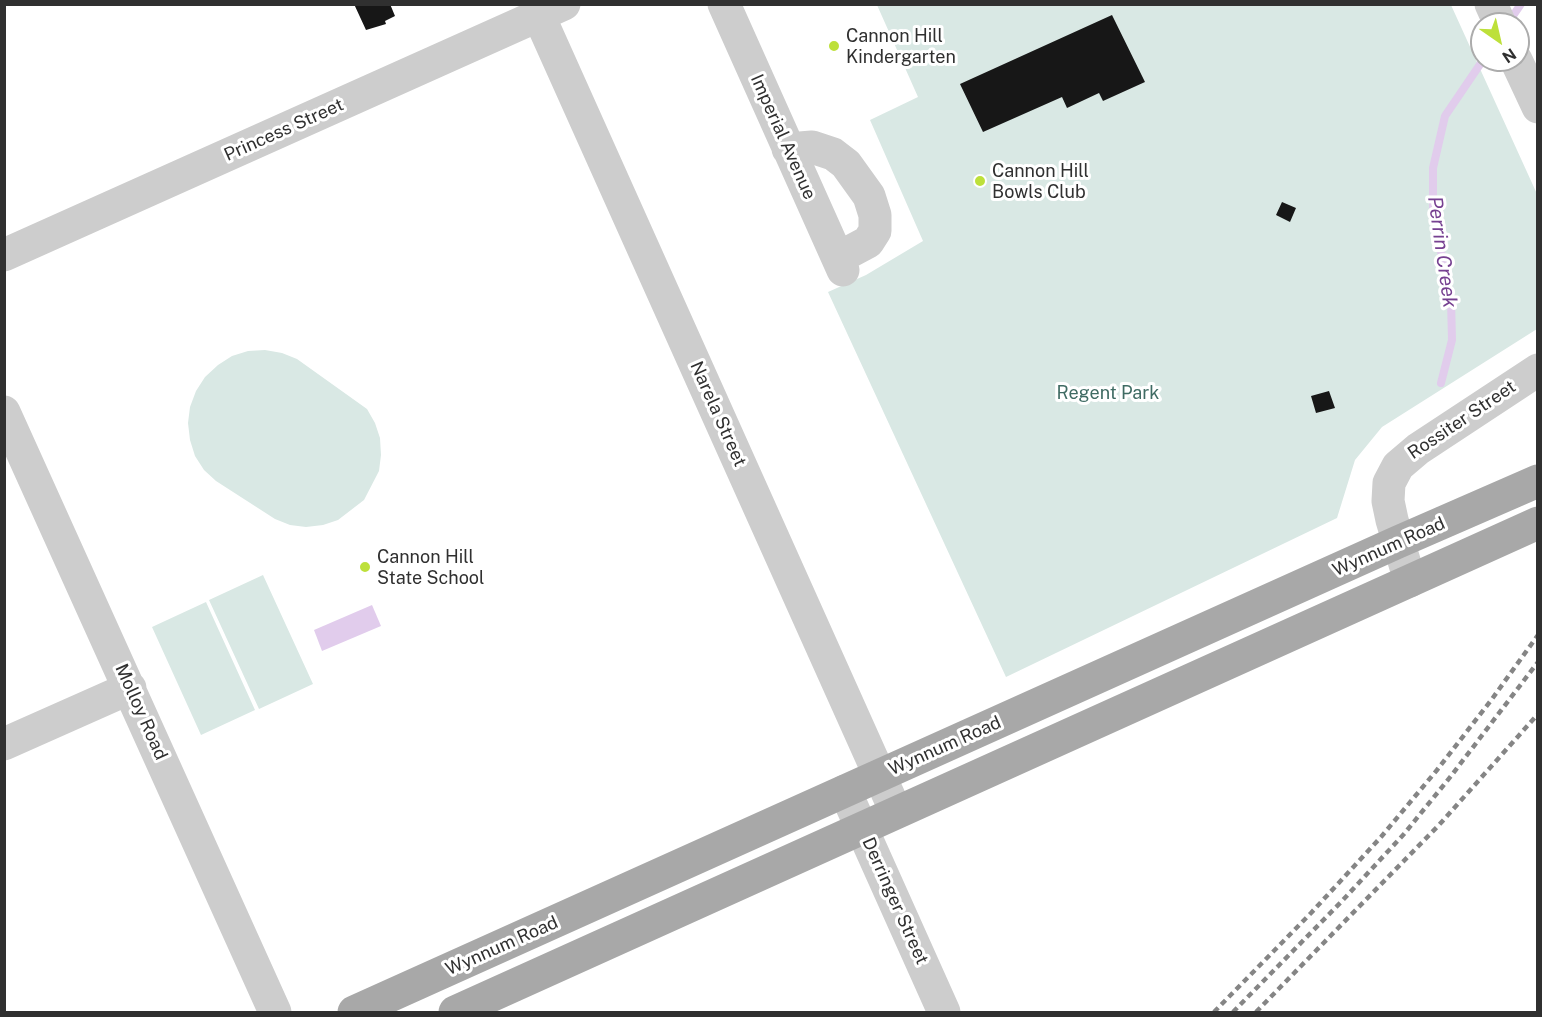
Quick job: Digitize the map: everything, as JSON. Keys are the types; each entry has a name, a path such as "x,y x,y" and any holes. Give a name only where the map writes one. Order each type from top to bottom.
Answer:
{"main road":[{"name":"Wynnum Road","path":"354,1012 1538,481"},
{"path":"455,1012 1538,523"}],"street":[{"name":"Imperial Avenue","path":"724,4 788,149 840,264 868,242 874,231 875,215 869,196 846,164 833,154 812,147 788,149"},
{"name":"Princess Street","path":"4,255 551,10"},
{"name":"Narela Street","path":"551,10 896,813"},
{"path":"1521,72 1538,107"},
{"name":"Rossiter Street","path":"1410,581 1389,508 1389,483 1398,465 1418,449 1538,370"},
{"name":"Molloy Road","path":"4,412 275,1012"},
{"path":"4,744 130,688"},
{"name":"Derringer Street","path":"845,791 944,1012"}],"green space":[{"name":"Regent Park","path":"877,5 1451,5 1470,47 1470,72 1481,72 1537,194 1537,329 1382,427 1355,460 1337,518 1006,677 828,292 866,275 923,241 870,120 918,97"},
{"path":"265,350 297,359 367,409 375,423 380,438 379,471 364,500 338,520 306,527 290,525 275,519 216,481 204,470 195,456 188,423 190,407 205,377 232,356 248,351"},
{"path":"263,575 313,684 259,709 209,600"},
{"path":"206,602 255,710 201,735 152,627"}],"shaded area":[{"path":"372,605 381,626 322,651 314,630"}],"building":[{"path":"354,4 390,4 395,16 385,21 386,24 366,30"},
{"path":"1112,15 1145,82 1103,101 1099,93 1067,108 1062,97 983,132 960,84"},
{"path":"1282,202 1296,208 1290,222 1276,215"},
{"path":"1329,391 1335,408 1316,413 1311,396"}],"waterway":[{"name":"Perrin Creek","path":"1516,12 1521,4"},
{"name":"Perrin Creek","path":"1441,383 1452,340 1451,300 1433,213 1433,168 1445,116 1475,72"}],"railway":[{"path":"1214,1012 1311,913 1381,837 1437,770 1538,635"},
{"path":"1233,1012 1404,834 1538,662"},
{"path":"1256,1012 1439,825 1538,714"}],"place":[{"name":"Cannon Hill Kindergarten","path":"834,46"},
{"name":"Cannon Hill Bowls Club","path":"980,181"},
{"name":"Cannon Hill State School","path":"365,567"}]}
